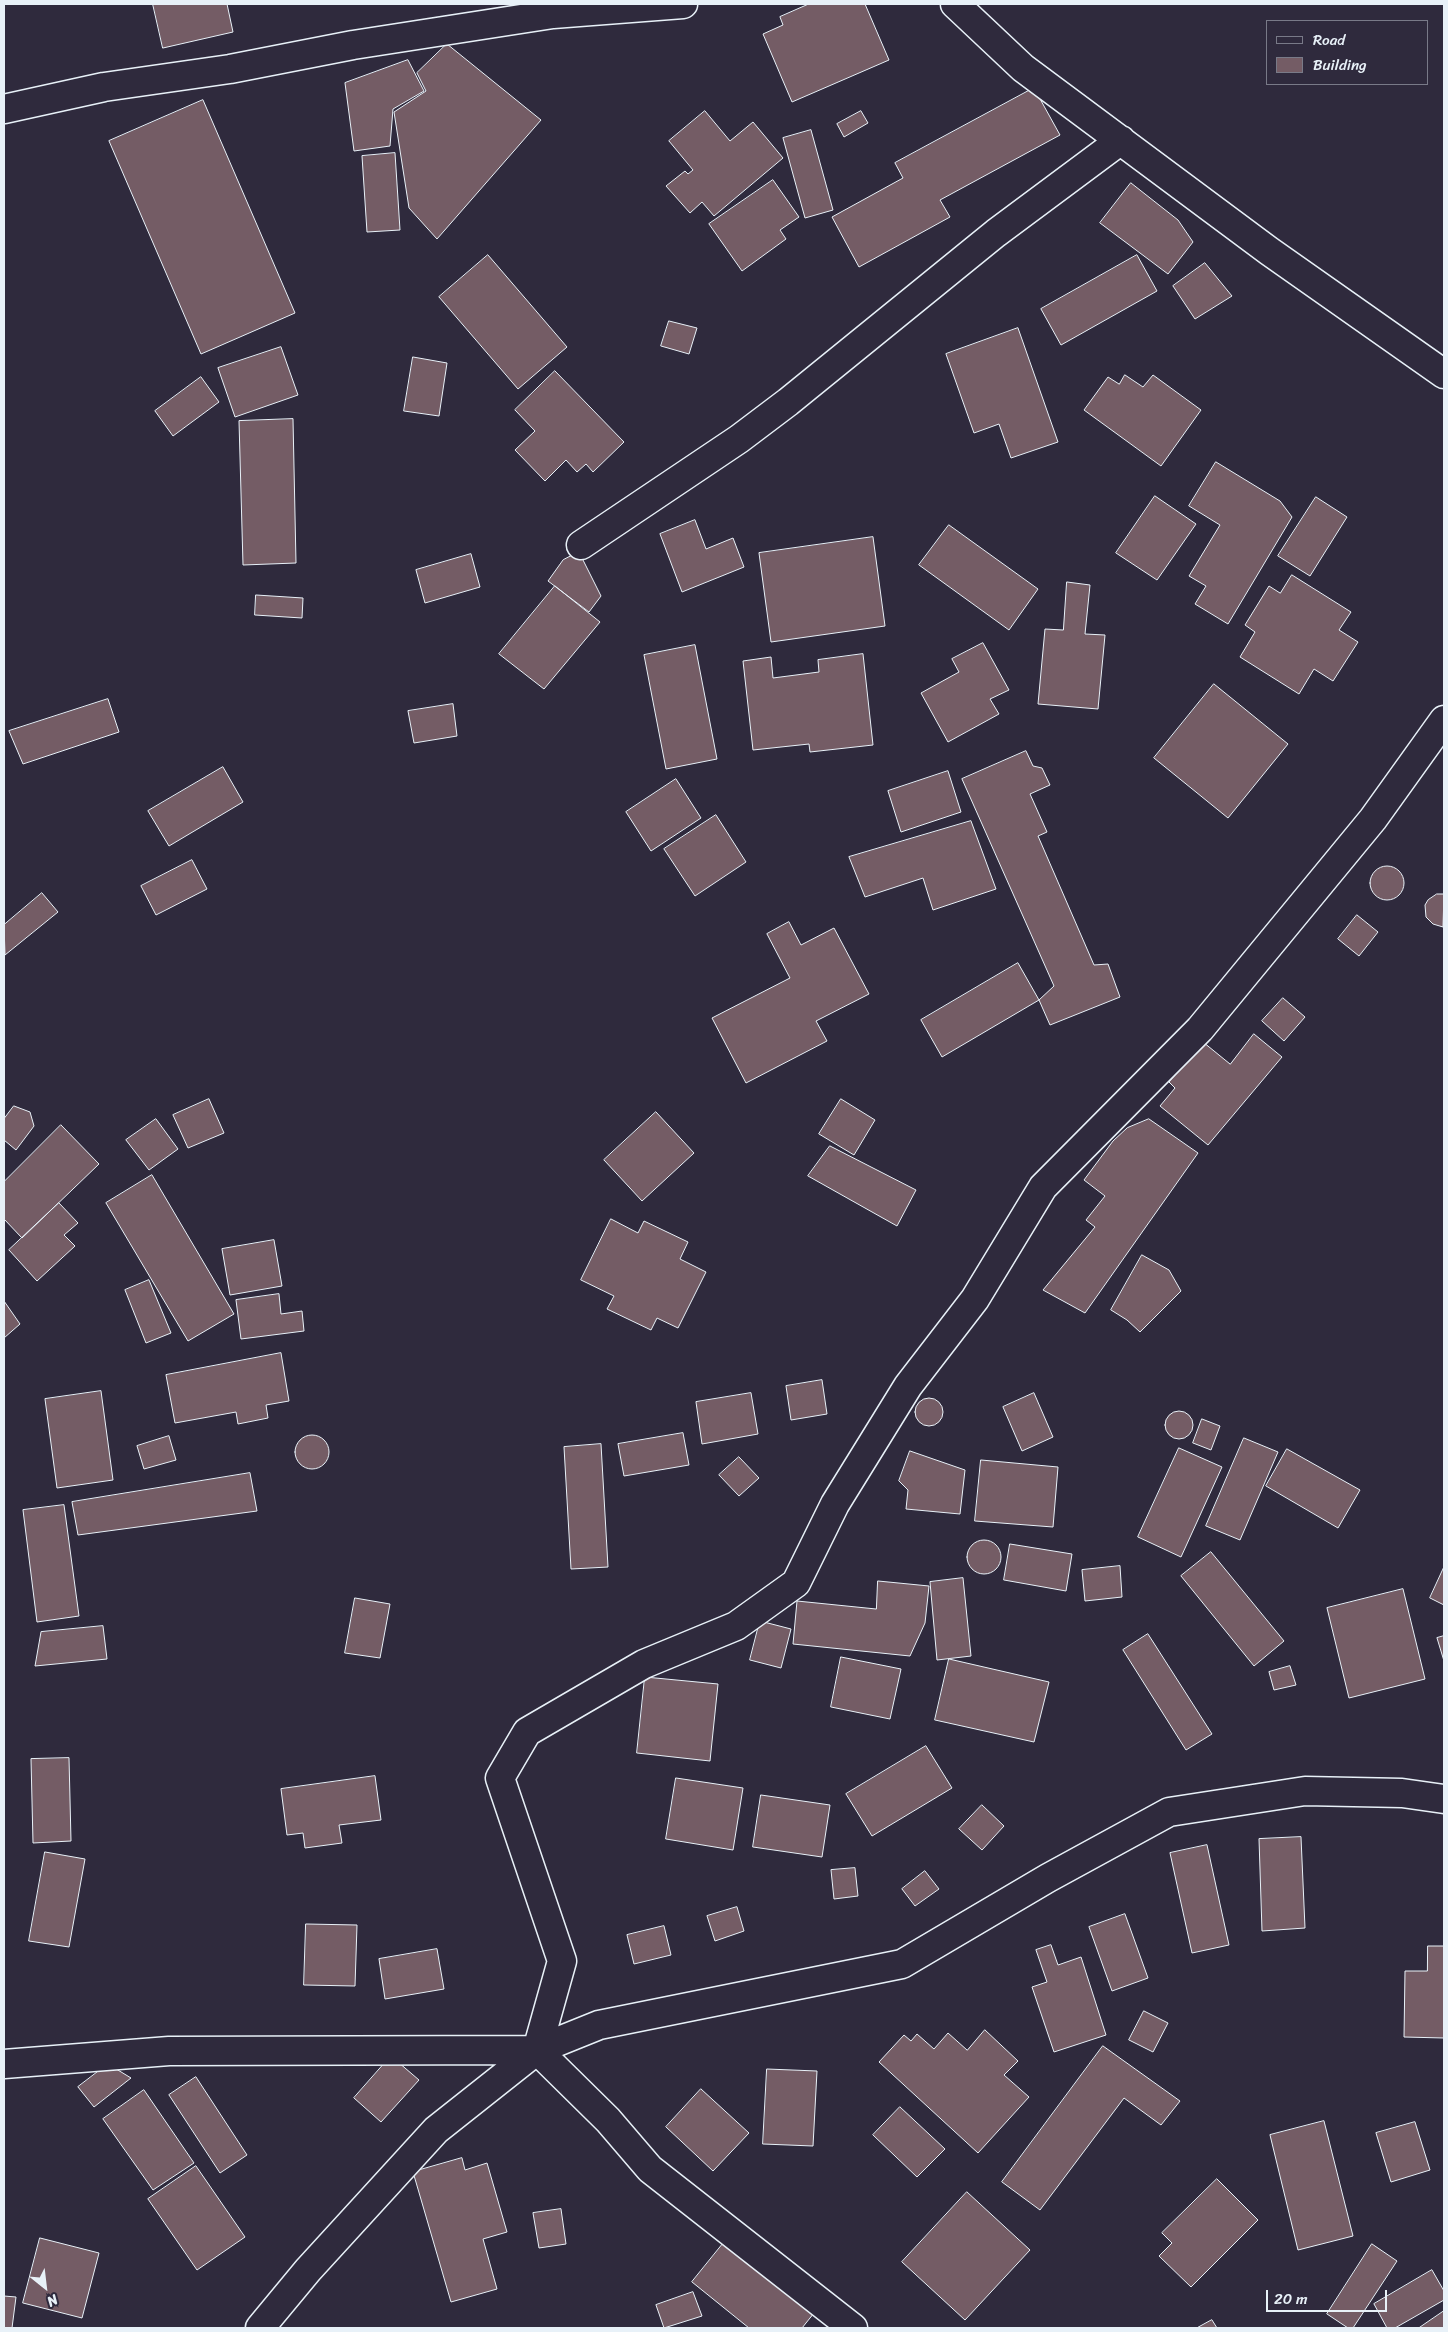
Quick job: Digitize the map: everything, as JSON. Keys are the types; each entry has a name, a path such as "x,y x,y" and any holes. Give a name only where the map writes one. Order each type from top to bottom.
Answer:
{"street":[{"path":"4,109 104,87 230,69 353,46 553,14 683,4"},
{"path":"955,4 1023,68 1269,251 1444,374"},
{"path":"581,545 739,439 788,402 996,233 1121,140"},
{"path":"537,2050 562,1961 500,1778 527,1732 644,1664 736,1626 796,1583 835,1504 908,1386 975,1299 1043,1187 1200,1029 1373,819 1444,720"},
{"path":"260,2328 308,2270 436,2130 537,2050 598,2025 902,1964 1048,1878 1169,1812 1305,1791 1402,1793 1444,1799"},
{"path":"4,2064 169,2051 537,2050 608,2120 650,2169 853,2328"}],"building":[{"path":"153,4 227,4 233,32 163,48"},
{"path":"809,4 865,4 889,60 792,102 763,34 783,25 780,17"},
{"path":"447,44 541,120 437,239 409,208 394,112 426,91 417,73"},
{"path":"408,60 424,91 393,109 390,146 354,151 345,83"},
{"path":"1034,88 1060,135 940,200 950,217 859,267 832,217 903,178 895,163"},
{"path":"203,100 295,313 201,354 109,141"},
{"path":"705,111 730,141 753,122 783,158 714,216 702,202 690,213 666,186 685,171 688,174 693,170 669,141"},
{"path":"861,111 868,123 844,137 837,124"},
{"path":"811,130 833,210 805,218 783,138"},
{"path":"395,153 400,230 367,232 362,156"},
{"path":"773,180 799,217 780,230 786,239 742,271 709,224"},
{"path":"1131,183 1178,220 1193,242 1168,274 1100,223"},
{"path":"488,255 567,347 518,389 439,297"},
{"path":"1137,255 1157,291 1061,345 1041,309"},
{"path":"1205,263 1232,296 1195,319 1173,286"},
{"path":"669,321 697,328 689,354 661,346"},
{"path":"1018,328 1058,442 1011,458 999,424 974,433 946,354"},
{"path":"281,347 298,395 235,417 218,368"},
{"path":"413,357 447,363 439,416 404,411"},
{"path":"555,371 624,442 593,472 586,464 577,472 566,460 545,481 515,450 535,431 515,410"},
{"path":"1125,375 1143,387 1153,375 1201,410 1161,466 1084,410 1108,377 1119,384"},
{"path":"201,377 219,402 173,436 155,411"},
{"path":"293,419 296,563 243,565 239,421"},
{"path":"1216,462 1280,501 1292,517 1228,624 1195,604 1206,586 1189,576 1220,525 1189,506"},
{"path":"1155,496 1196,524 1157,580 1116,553"},
{"path":"1316,497 1347,517 1310,576 1278,556"},
{"path":"695,520 706,549 733,538 744,567 682,592 660,534"},
{"path":"949,525 1038,589 1009,630 919,565"},
{"path":"873,537 885,626 771,642 759,553"},
{"path":"579,552 601,596 589,612 548,581 563,560"},
{"path":"471,554 480,587 425,603 416,570"},
{"path":"1292,575 1351,612 1339,630 1358,642 1333,681 1314,669 1299,694 1240,657 1255,632 1245,625 1269,586 1280,593"},
{"path":"1067,582 1090,585 1085,634 1105,635 1098,709 1038,704 1045,629 1063,630"},
{"path":"555,586 600,622 544,689 499,654"},
{"path":"256,595 303,598 302,618 255,615"},
{"path":"983,643 1009,690 990,699 999,714 948,742 921,693 959,672 952,659"},
{"path":"695,645 717,759 666,769 644,655"},
{"path":"863,654 873,745 810,752 809,744 753,750 743,661 771,657 773,678 819,672 818,660"},
{"path":"1214,684 1288,744 1228,818 1154,758"},
{"path":"108,699 119,732 23,764 9,731"},
{"path":"453,704 457,736 414,743 408,711"},
{"path":"1026,751 1033,766 1042,768 1050,785 1030,794 1047,832 1038,836 1094,965 1108,964 1120,997 1050,1025 1039,1000 1054,986 962,779"},
{"path":"223,767 243,802 169,846 148,811"},
{"path":"948,771 961,812 901,832 888,791"},
{"path":"676,779 701,818 651,851 626,812"},
{"path":"716,815 746,862 695,896 664,849"},
{"path":"971,821 996,889 933,910 923,878 865,897 849,857"},
{"path":"192,860 207,889 156,915 141,886"},
{"path":"1387,866 1399,871 1404,883 1399,895 1387,900 1375,895 1370,883 1375,871"},
{"path":"42,893 58,912 5,955 4,925"},
{"path":"1437,894 1444,894 1443,927 1433,924 1426,917 1425,905 1428,900"},
{"path":"1357,915 1378,932 1359,956 1338,939"},
{"path":"789,922 801,945 834,928 869,994 816,1021 827,1041 746,1083 712,1018 790,978 767,934"},
{"path":"1018,963 1039,1000 942,1057 921,1020"},
{"path":"1283,998 1305,1017 1284,1041 1262,1021"},
{"path":"1254,1034 1282,1057 1208,1145 1160,1106 1175,1088 1169,1082 1203,1042 1230,1064"},
{"path":"209,1099 224,1133 188,1148 173,1115"},
{"path":"841,1099 875,1120 854,1155 819,1134"},
{"path":"14,1106 30,1112 34,1126 16,1150 4,1140 4,1119"},
{"path":"656,1112 694,1153 642,1201 604,1160"},
{"path":"156,1119 178,1149 149,1170 126,1140"},
{"path":"1149,1119 1198,1153 1085,1313 1043,1290 1095,1227 1086,1220 1105,1196 1084,1180 1113,1141 1127,1128"},
{"path":"61,1125 99,1164 22,1238 4,1219 4,1182"},
{"path":"830,1146 916,1190 897,1226 808,1176"},
{"path":"152,1175 234,1314 188,1341 106,1203"},
{"path":"59,1203 78,1223 64,1235 75,1246 37,1281 9,1250"},
{"path":"611,1219 638,1233 644,1221 688,1242 680,1259 706,1272 678,1328 657,1318 651,1330 607,1309 614,1296 581,1280"},
{"path":"274,1240 282,1286 230,1295 222,1249"},
{"path":"1142,1255 1169,1270 1181,1291 1140,1332 1127,1320 1111,1310"},
{"path":"149,1280 171,1333 146,1343 125,1290"},
{"path":"279,1294 281,1314 302,1311 304,1331 241,1339 236,1300"},
{"path":"4,1301 20,1324 4,1338"},
{"path":"281,1353 289,1401 266,1405 268,1418 238,1424 236,1412 175,1423 166,1375"},
{"path":"822,1380 827,1414 791,1420 786,1386"},
{"path":"101,1391 113,1480 57,1488 45,1399"},
{"path":"751,1393 758,1434 702,1444 696,1402"},
{"path":"1034,1393 1053,1437 1022,1451 1003,1407"},
{"path":"929,1398 939,1402 943,1412 939,1422 929,1426 919,1422 915,1412 919,1402"},
{"path":"1179,1411 1189,1415 1193,1425 1189,1435 1179,1439 1169,1435 1165,1425 1169,1415"},
{"path":"1202,1419 1220,1426 1211,1450 1193,1443"},
{"path":"683,1433 689,1465 624,1476 618,1444"},
{"path":"312,1435 319,1436 324,1440 328,1445 328,1459 324,1464 319,1468 312,1469 305,1468 300,1464 296,1459 295,1452 296,1445 300,1440 305,1436"},
{"path":"169,1436 176,1460 144,1469 137,1446"},
{"path":"1244,1438 1278,1452 1240,1540 1206,1526"},
{"path":"601,1444 608,1567 571,1569 564,1447"},
{"path":"1179,1448 1222,1467 1181,1557 1138,1537"},
{"path":"1287,1449 1360,1490 1338,1528 1266,1486"},
{"path":"910,1451 965,1470 960,1514 906,1509 908,1490 899,1481"},
{"path":"739,1457 759,1478 739,1496 719,1475"},
{"path":"981,1460 1058,1467 1053,1527 975,1521"},
{"path":"250,1473 257,1511 78,1535 72,1502"},
{"path":"64,1505 79,1616 37,1622 23,1510"},
{"path":"984,1540 996,1545 1001,1557 996,1569 984,1574 972,1569 967,1557 972,1545"},
{"path":"1010,1544 1072,1554 1066,1591 1004,1580"},
{"path":"1211,1552 1284,1641 1254,1666 1181,1576"},
{"path":"1120,1566 1122,1597 1085,1601 1082,1570"},
{"path":"1444,1567 1444,1605 1430,1598"},
{"path":"963,1578 971,1656 937,1660 930,1582"},
{"path":"878,1581 929,1586 925,1623 910,1656 793,1644 797,1601 876,1609"},
{"path":"1403,1589 1425,1679 1349,1698 1327,1608"},
{"path":"355,1598 390,1604 380,1658 345,1653"},
{"path":"760,1621 791,1629 781,1668 750,1660"},
{"path":"103,1626 107,1659 35,1666 41,1632"},
{"path":"1148,1634 1212,1734 1186,1750 1123,1650"},
{"path":"1444,1636 1444,1661 1437,1638"},
{"path":"841,1657 901,1669 890,1719 831,1707"},
{"path":"949,1659 1049,1682 1034,1742 935,1720"},
{"path":"1290,1666 1296,1685 1274,1690 1269,1672"},
{"path":"645,1677 718,1684 710,1761 637,1753"},
{"path":"926,1746 952,1788 872,1836 846,1794"},
{"path":"69,1758 71,1841 33,1843 31,1759"},
{"path":"375,1776 381,1820 339,1825 342,1843 305,1848 303,1833 287,1835 281,1789"},
{"path":"676,1778 743,1788 733,1850 666,1839"},
{"path":"761,1795 830,1805 822,1857 753,1847"},
{"path":"982,1805 1004,1826 982,1850 959,1829"},
{"path":"1301,1837 1305,1928 1262,1931 1259,1839"},
{"path":"1207,1845 1229,1945 1192,1953 1170,1853"},
{"path":"45,1852 85,1859 69,1947 29,1941"},
{"path":"855,1868 858,1896 834,1899 831,1870"},
{"path":"925,1871 939,1889 915,1906 902,1889"},
{"path":"737,1907 744,1931 715,1941 707,1916"},
{"path":"1125,1914 1148,1978 1112,1991 1089,1927"},
{"path":"306,1924 357,1925 355,1986 304,1985"},
{"path":"664,1926 671,1955 634,1964 627,1935"},
{"path":"1051,1945 1058,1965 1081,1957 1106,2035 1054,2052 1032,1987 1047,1982 1036,1950"},
{"path":"1428,1946 1444,1946 1444,2038 1404,2037 1405,1971 1427,1971"},
{"path":"437,1949 444,1989 385,1999 379,1959"},
{"path":"1144,2011 1168,2023 1153,2052 1129,2040"},
{"path":"985,2030 1018,2061 1004,2075 1029,2097 978,2153 879,2062 904,2035 911,2041 917,2034 934,2049 948,2033 967,2050"},
{"path":"1103,2046 1180,2101 1161,2125 1124,2098 1040,2210 1002,2182"},
{"path":"391,2056 419,2080 381,2122 354,2098"},
{"path":"108,2064 131,2078 94,2107 78,2087"},
{"path":"767,2069 817,2071 813,2146 763,2144"},
{"path":"196,2077 247,2155 220,2173 169,2095"},
{"path":"701,2089 749,2133 713,2171 666,2127"},
{"path":"144,2090 194,2163 153,2190 103,2119"},
{"path":"900,2107 945,2149 917,2177 873,2135"},
{"path":"1324,2121 1353,2236 1298,2250 1270,2135"},
{"path":"1415,2122 1430,2170 1391,2182 1376,2133"},
{"path":"462,2158 465,2170 487,2163 507,2232 483,2239 497,2289 451,2302 413,2172"},
{"path":"196,2166 245,2237 197,2270 148,2199"},
{"path":"1217,2179 1258,2220 1191,2287 1159,2256 1172,2243 1162,2233"},
{"path":"967,2192 1030,2250 965,2320 902,2262"},
{"path":"561,2209 566,2244 539,2248 533,2213"},
{"path":"40,2238 99,2253 82,2318 23,2303"},
{"path":"726,2240 814,2313 802,2328 749,2328 692,2282"},
{"path":"1372,2244 1397,2261 1353,2328 1348,2328 1327,2314"},
{"path":"1432,2270 1444,2291 1444,2300 1395,2328 1387,2328 1374,2304"},
{"path":"693,2292 702,2316 664,2328 656,2305"},
{"path":"4,2296 16,2297 12,2328 4,2328"},
{"path":"1444,2311 1444,2328 1419,2328"},
{"path":"1212,2320 1217,2328 1197,2328"}]}
